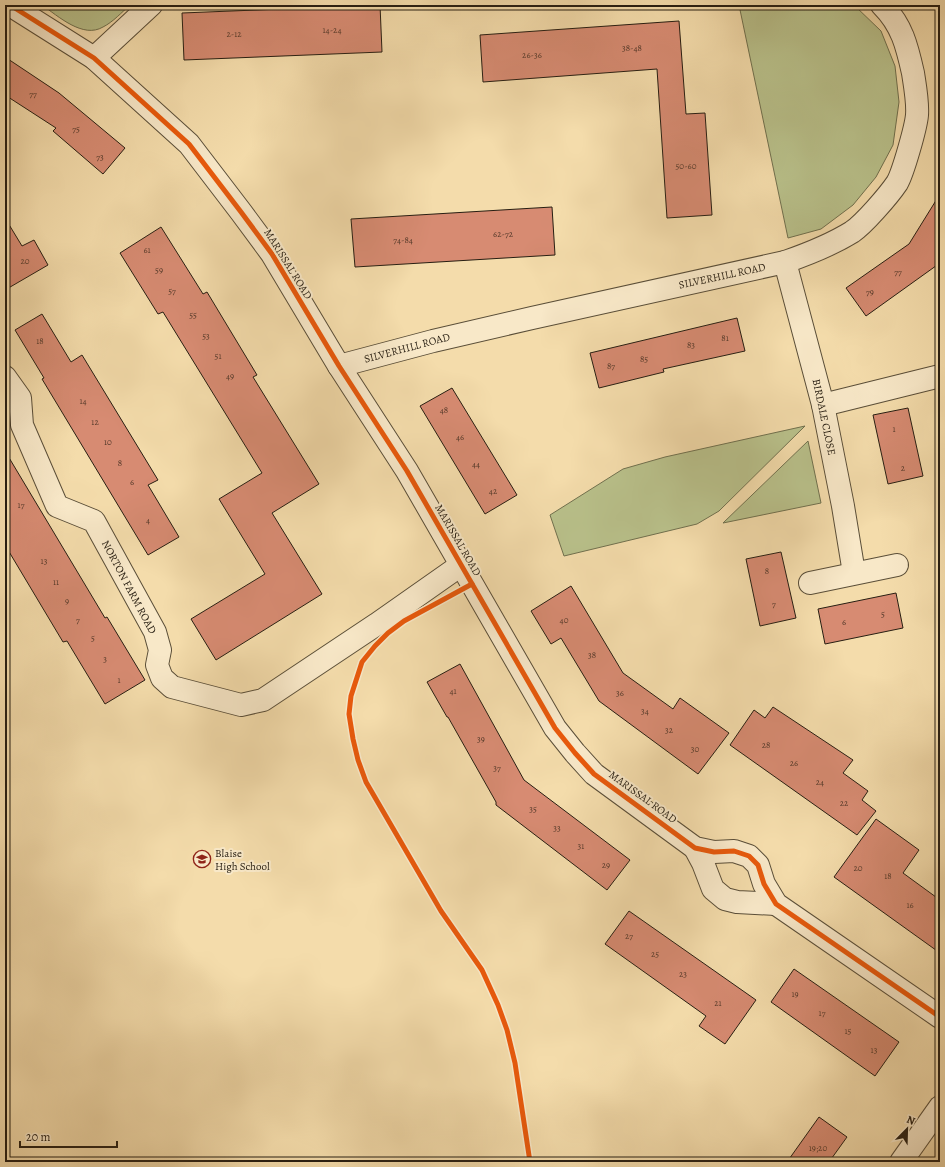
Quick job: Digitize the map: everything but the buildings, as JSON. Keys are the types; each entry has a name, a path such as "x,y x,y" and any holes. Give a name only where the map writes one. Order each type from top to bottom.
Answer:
{"street":[{"name":"MARISSAL ROAD","path":"10,5 94,58 189,144 272,254 339,366 407,471 556,728 575,753 594,774 695,848 714,852 734,851 749,856 758,865 764,884 776,904 940,1018"},
{"path":"94,58 151,5"},
{"name":"SILVERHILL ROAD","path":"339,366 433,341 785,262 818,250 853,231 879,206 898,182 908,152 917,116 915,85 908,48 900,27 882,5"},
{"name":"BIRDALE CLOSE","path":"785,262 823,405 843,506 854,574"},
{"path":"823,405 940,376"},
{"name":"NORTON FARM ROAD","path":"5,377 20,398 22,425 57,506 94,521 155,632 160,650 157,665 162,678 172,687 241,705 263,700 461,565"},
{"path":"810,583 897,565"},
{"name":"MARISSAL ROAD","path":"695,848 703,863 713,889 725,899 737,902 776,904"},
{"path":"901,1162 940,1107"}],"green space":[{"path":"42,5 130,5 107,25 95,30 87,30 71,25"},
{"path":"739,5 854,5 881,31 895,66 899,102 893,145 876,177 853,205 821,229 788,238"},
{"path":"805,426 719,511 697,524 564,556 550,515 623,469 665,457"},
{"path":"808,441 821,503 723,523"}],"cycle path":[{"path":"10,5 94,58 189,144 241,212 272,254 339,366 407,471 555,728 594,774 695,848 714,852 734,851 749,856 758,865 764,884 776,904 940,1017"},
{"path":"472,584 404,621 388,633 375,646 362,662 351,696 349,714 358,760 366,782 441,911 482,970 498,1005 507,1030 515,1063 530,1162"}],"place":[{"name":"Blaise High School","path":"202,859"}]}
